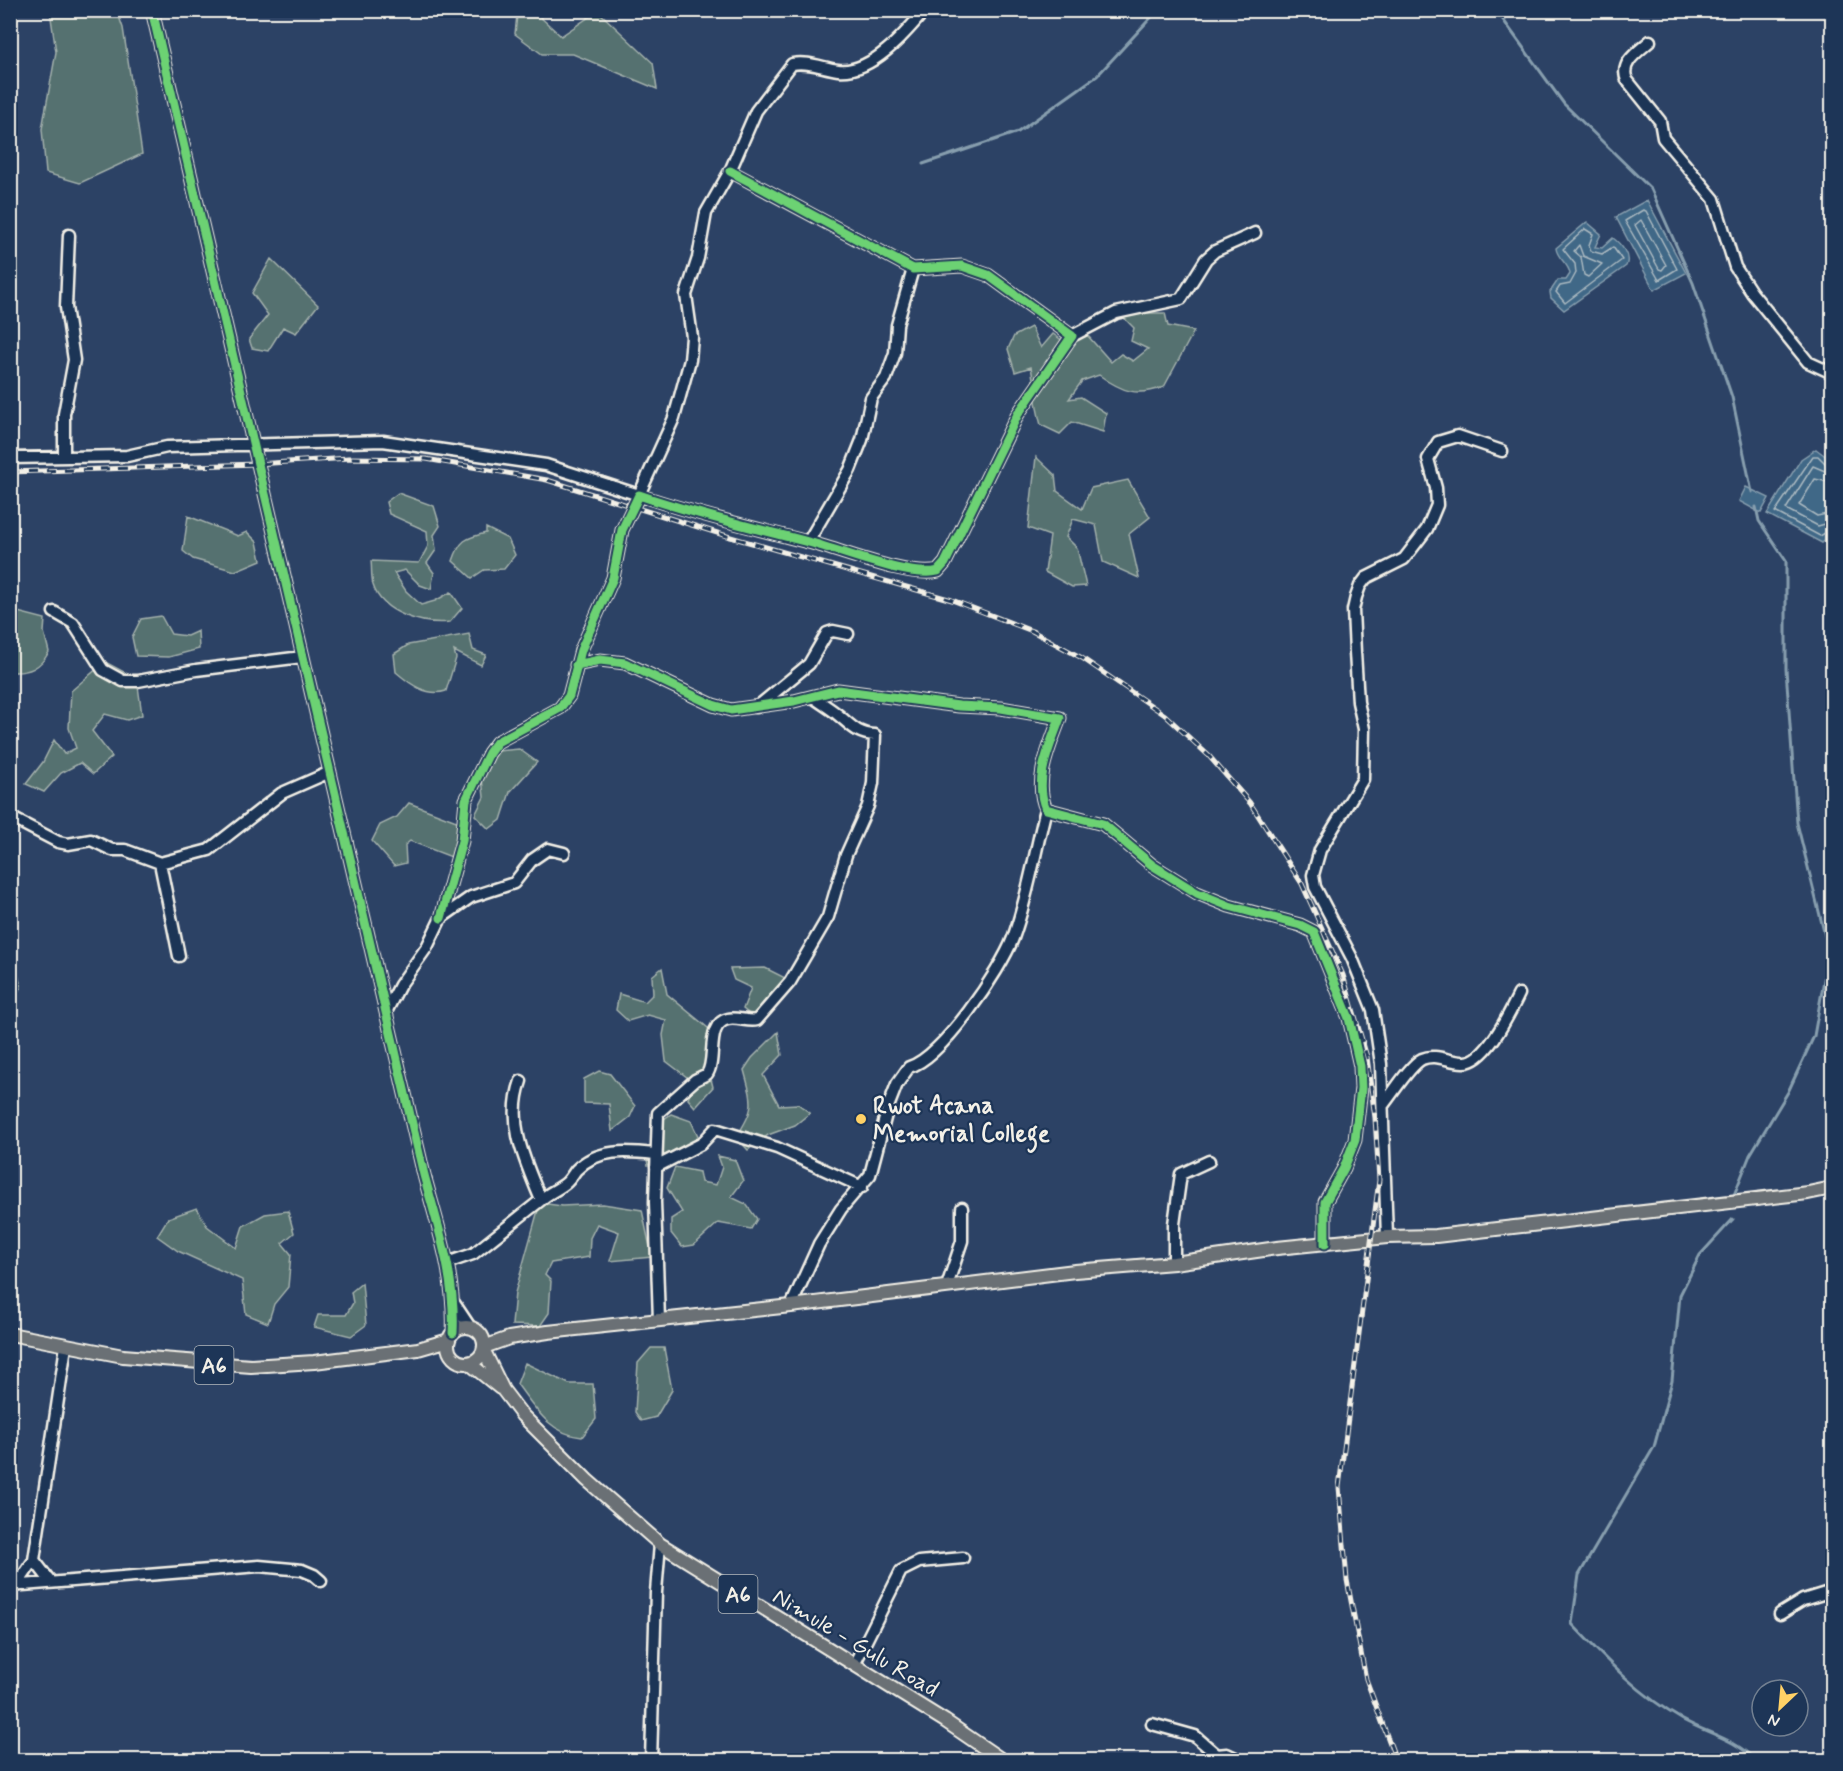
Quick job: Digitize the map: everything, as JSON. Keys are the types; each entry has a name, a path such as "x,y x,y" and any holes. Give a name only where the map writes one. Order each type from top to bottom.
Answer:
{"main road":[{"path":"469,1363 479,1358 483,1344 509,1338 1075,1271 1174,1263 1277,1248 1387,1237 1436,1236 1584,1220 1808,1194 1833,1188"},
{"name":"A6","path":"10,1334 145,1359 251,1366 314,1362 418,1349 451,1337 462,1328 470,1327 483,1344"},
{"path":"451,1337 452,1355"},
{"name":"Nimule - Gulu Road","path":"483,1344 503,1390 522,1415 586,1480 660,1544 945,1721 1002,1761"},
{"name":"A6","path":"418,1349 452,1355 457,1360 469,1363"},
{"name":"Nimule - Gulu Road","path":"469,1363 503,1390"}],"street":[{"path":"152,10 202,234 255,443 257,464 283,564 302,657 387,1010 423,1174 447,1263 454,1303 451,1337"},
{"path":"387,1010 399,985 427,947 441,918 462,841 466,800 489,753 497,742 564,705 572,689 576,665 618,560 622,530 674,418 682,390 692,351 686,295 698,258 706,213 730,171 756,111 790,66 804,62 840,70 862,66 894,41 925,10"},
{"path":"1650,41 1626,64 1624,74 1627,80 1660,121 1663,138 1714,199 1735,267 1752,293 1808,362 1833,373"},
{"path":"730,171 913,269 962,266 988,275 1072,336"},
{"path":"10,458 128,456 167,447 255,443 373,441 438,448 546,465 730,523 808,542 873,562 924,572 938,572 945,563 1018,414 1072,336 1116,313 1181,298 1211,255 1256,233"},
{"path":"64,457 64,414 74,360 66,307 69,234"},
{"path":"808,542 850,470 862,440 871,398 886,378 895,353 897,326 913,269"},
{"path":"1387,1237 1384,1104 1381,1064 1372,1010 1352,958 1315,887 1313,875 1320,850 1363,779 1364,729 1358,702 1353,610 1360,586 1366,578 1404,559 1427,529 1437,506 1436,488 1428,459 1438,442 1458,436 1502,450"},
{"path":"54,612 73,623 103,670 123,681 138,681 196,670 302,657"},
{"path":"756,707 809,664 826,633 833,631 848,634"},
{"path":"576,665 600,660 625,663 723,709 756,707 838,690 959,706 1001,708 1060,718 1041,779 1041,797 1046,809 1012,940 970,1011 921,1064 909,1066 897,1084 888,1107 874,1163 862,1187 841,1209 819,1244 791,1306"},
{"path":"659,1320 656,1167 658,1113 694,1080 707,1074 712,1062 713,1038 718,1028 727,1019 750,1021 760,1017 790,982 828,917 846,855 868,806 873,783 874,735 863,734 848,727 839,715 813,697"},
{"path":"10,817 58,842 68,844 91,840 112,850 125,850 160,863 209,850 282,793 330,772"},
{"path":"1046,809 1103,824 1152,865 1197,893 1229,906 1300,925 1314,932 1349,1018 1360,1066 1361,1088 1355,1140 1344,1168 1326,1202 1325,1244"},
{"path":"441,918 471,897 514,883 524,873 528,863 549,849 564,853"},
{"path":"160,863 179,956"},
{"path":"1384,1104 1419,1061 1430,1057 1467,1062 1479,1056 1494,1039 1519,994"},
{"path":"521,1081 515,1109 518,1144 541,1200"},
{"path":"656,1167 701,1144 715,1129 777,1148 862,1187"},
{"path":"447,1263 473,1254 566,1183 577,1169 602,1155 621,1151 656,1154"},
{"path":"1174,1263 1174,1224 1181,1174 1209,1161"},
{"path":"947,1286 962,1241 962,1208"},
{"path":"454,1303 470,1327"},
{"path":"14,1585 34,1560 66,1346"},
{"path":"651,1761 656,1592 660,1544"},
{"path":"854,1665 901,1570 919,1562 963,1558"},
{"path":"34,1560 51,1582"},
{"path":"14,1585 258,1566 303,1570 321,1581"},
{"path":"1780,1614 1803,1600 1833,1591"},
{"path":"1152,1724 1194,1736 1215,1758 1227,1754 1240,1761"}],"green space":[{"path":"50,11 117,11 123,28 142,154 80,183 46,173 42,129 56,52"},
{"path":"598,11 653,63 657,89 573,54 542,54 515,34 517,15 538,15 561,36"},
{"path":"271,259 318,305 296,333 283,327 268,351 252,348 249,339 268,315 252,293"},
{"path":"1138,313 1165,313 1168,326 1194,331 1164,387 1146,392 1130,391 1099,375 1082,381 1069,399 1081,397 1106,413 1103,432 1072,422 1060,434 1041,425 1031,367 1015,372 1008,349 1014,336 1031,327 1041,348 1053,334 1066,343 1087,335 1111,362 1121,354 1133,361 1148,349 1131,341 1134,328 1123,317"},
{"path":"1036,457 1055,475 1057,491 1082,509 1091,488 1128,480 1150,517 1129,534 1139,578 1103,562 1096,525 1073,519 1066,537 1077,548 1086,586 1072,587 1045,572 1050,536 1028,528"},
{"path":"398,493 434,506 440,526 434,535 436,550 427,563 434,573 431,589 420,585 405,570 394,573 406,591 421,605 435,601 451,592 462,608 450,622 428,622 405,616 385,603 373,585 371,561 419,563 428,546 427,531 389,514 386,502"},
{"path":"188,516 238,536 247,532 257,542 261,560 235,571 193,559 183,551"},
{"path":"486,528 508,539 515,555 504,569 484,570 472,578 453,561 458,548 464,541 486,533"},
{"path":"10,610 45,619 44,632 49,652 38,666 23,672 11,672"},
{"path":"161,616 171,634 187,636 198,631 199,649 169,657 136,656 132,637 141,619"},
{"path":"469,634 473,650 486,655 481,665 454,651 456,658 446,691 426,691 413,685 396,672 394,654 408,645"},
{"path":"105,662 137,679 142,715 127,720 105,714 92,731 112,757 93,774 80,763 61,773 44,792 26,784 43,762 54,740 64,754 76,748 69,728 71,691"},
{"path":"519,749 537,762 510,792 501,820 489,829 475,815 484,797 482,778 497,751"},
{"path":"409,803 459,822 454,858 410,841 405,845 406,863 394,866 372,841 380,825 397,817"},
{"path":"11,966 16,966 21,987 13,999 15,1045 11,1046"},
{"path":"662,968 667,994 720,1038 708,1067 713,1087 695,1107 688,1099 692,1081 666,1061 663,1035 666,1020 648,1015 628,1021 616,1010 619,994 645,1002 653,994 652,976"},
{"path":"765,968 787,979 767,1007 752,1016 743,1009 751,988 734,980 730,969"},
{"path":"778,1032 782,1055 763,1075 779,1105 798,1104 810,1113 795,1125 768,1135 748,1150 736,1137 747,1119 751,1105 744,1070 752,1058"},
{"path":"599,1071 610,1074 635,1106 630,1117 612,1131 609,1104 584,1103 584,1079"},
{"path":"671,1114 691,1121 698,1136 697,1147 669,1161 648,1165 646,1154 659,1144 660,1122"},
{"path":"718,1156 735,1160 743,1181 731,1197 746,1204 757,1219 751,1229 718,1223 694,1245 682,1247 671,1233 671,1219 682,1212 667,1188 675,1167 699,1172 701,1182 716,1185 722,1167"},
{"path":"540,1203 562,1206 603,1204 642,1210 652,1257 610,1261 619,1232 597,1224 590,1238 589,1257 551,1263 545,1275 551,1281 549,1313 540,1326 512,1325 515,1293"},
{"path":"197,1208 207,1226 236,1248 243,1226 265,1214 288,1211 294,1233 282,1243 291,1254 288,1287 274,1304 268,1323 246,1314 242,1280 178,1251 157,1236 168,1218"},
{"path":"362,1283 366,1325 351,1336 314,1327 318,1315 346,1315 353,1303 351,1292"},
{"path":"651,1348 664,1348 672,1390 656,1417 641,1421 635,1412 638,1363"},
{"path":"525,1363 569,1384 593,1384 596,1419 582,1437 561,1431 552,1425 530,1402 517,1384"}],"water":[{"path":"1647,200 1686,273 1654,290 1616,217"},
{"path":"1587,222 1601,234 1595,247 1602,248 1613,238 1624,250 1627,258 1626,266 1564,310 1551,298 1550,292 1558,280 1566,280 1570,274 1556,248"},
{"path":"1816,449 1832,461 1832,533 1822,543 1767,514 1801,459"},
{"path":"1746,487 1769,498 1761,513 1739,501"}],"waterway":[{"path":"923,164 1018,132 1097,76 1158,10"},
{"path":"1496,10 1564,104 1651,189 1693,283 1732,397 1752,492"},
{"path":"1734,1195 1750,1155 1788,1092 1814,1036 1829,952 1797,823 1786,669 1786,561 1759,521 1756,507"},
{"path":"1733,1219 1700,1255 1680,1295 1672,1381 1654,1447 1579,1575 1572,1624 1610,1664 1652,1700 1683,1720 1739,1747 1755,1760"}],"railway":[{"path":"10,472 257,464 349,458 426,459 547,480 727,536 952,600 1032,631 1082,658 1165,715 1209,756 1250,803 1302,884 1343,975 1367,1057 1375,1118 1379,1180 1339,1487 1347,1580 1366,1679 1396,1760"}],"cycle path":[{"path":"152,10 424,1175 445,1253 452,1292 453,1333"},
{"path":"441,918 462,841 466,800 489,753 497,742 560,708 569,696 581,650 613,578 622,530 639,495 893,567 910,571 938,571 945,563 1018,414 1072,336 988,275 962,266 913,269 730,171"},
{"path":"576,665 600,660 625,663 713,705 731,710 794,701 838,690 959,706 1001,708 1060,718 1042,775 1042,798 1046,809 1103,824 1152,865 1197,893 1229,906 1300,925 1314,932 1349,1018 1360,1066 1361,1088 1355,1140 1344,1168 1325,1202 1325,1244"}],"place":[{"name":"Rwot Acana Memorial College","path":"861,1119"}]}
